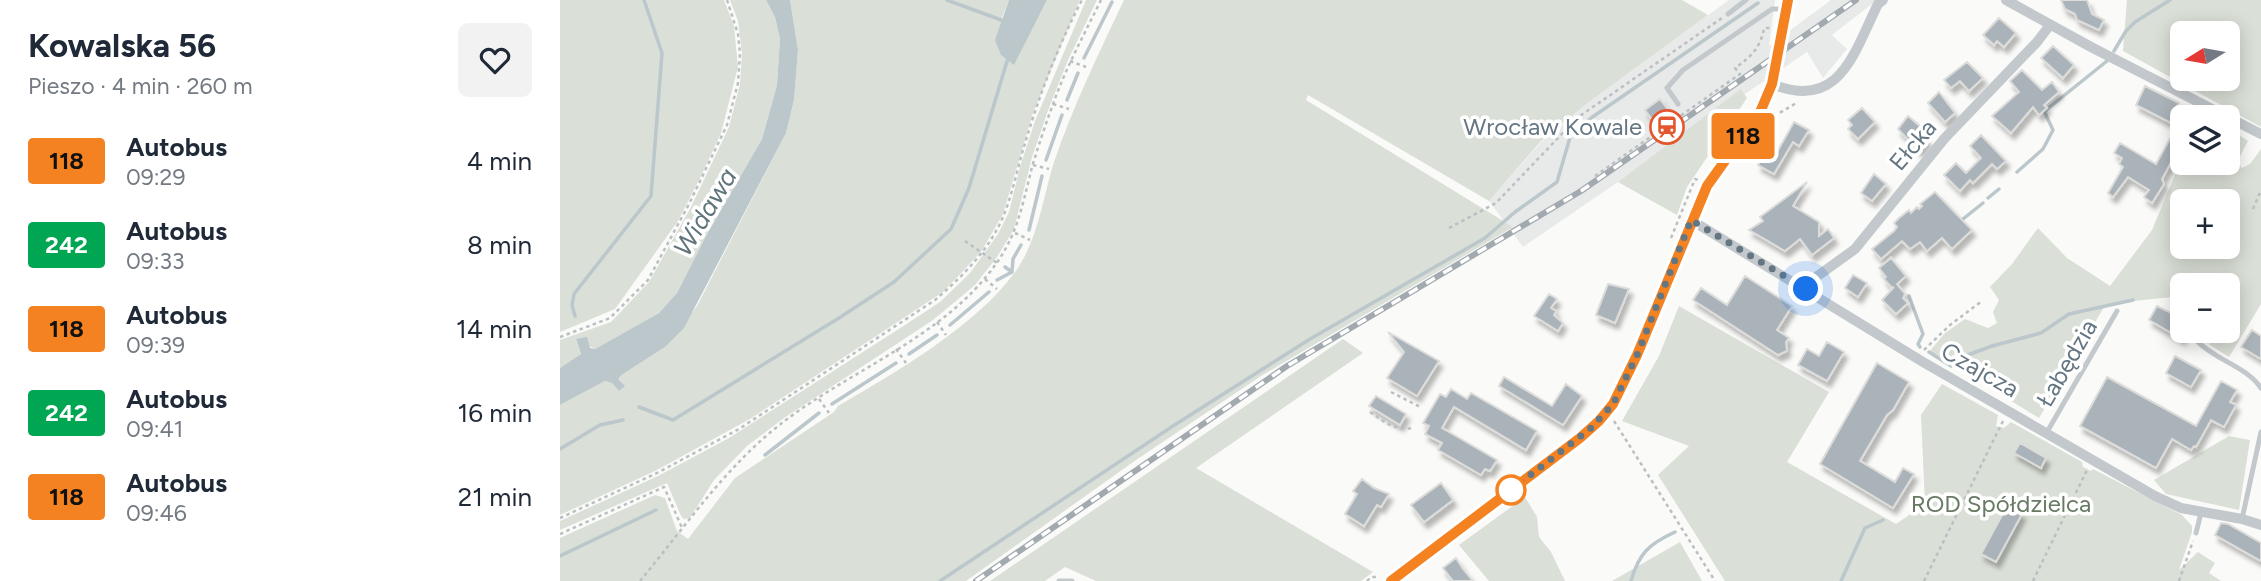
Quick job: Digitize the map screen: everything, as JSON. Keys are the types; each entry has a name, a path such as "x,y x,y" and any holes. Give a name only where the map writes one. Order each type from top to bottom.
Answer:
{"street":[{"path":"1772,84 1802,90 1820,89 1838,79 1848,67 1878,4 1883,0"},
{"path":"2006,0 2261,134"},
{"path":"1389,576 1573,443 1612,419 1622,388 1707,186 1761,110 1772,84 1787,4"},
{"name":"Ełcka","path":"1806,289 1812,280 1855,249 1944,139 2050,25"},
{"name":"Czajcza","path":"1691,220 1918,358 2155,496 2181,508 2261,525"}],"lane":[{"path":"1728,14 1746,0"},
{"path":"1678,104 1667,88 1683,70 1772,9 1787,4"},
{"name":"Łabędzia","path":"2048,432 2117,311"},
{"path":"2199,343 2204,349 2255,379 2261,388"},
{"path":"2242,519 2261,432"},
{"path":"2196,533 2201,513"},
{"path":"1059,581 1072,581"}],"path":[{"path":"560,337 610,318 648,280 689,204 727,125 738,83 738,34 727,0"},
{"path":"560,518 657,473 739,429 936,300 958,280 982,252 1003,218 1026,137 1082,0"},
{"path":"640,581 753,447 784,421 937,322 985,279 1015,233 1053,104 1070,61 1101,0"},
{"path":"1449,228 1496,202 1577,118 1728,14"},
{"path":"1595,176 1740,74 1735,68 1749,58 1760,45 1764,28 1776,29"},
{"path":"1070,61 1086,67"},
{"path":"1757,138 1776,115 1803,100 1802,90"},
{"path":"1053,104 1069,109"},
{"path":"1033,165 1049,169"},
{"path":"1670,242 1695,179"},
{"path":"2253,209 2261,190"},
{"path":"1015,233 1030,240"},
{"path":"965,241 997,262"},
{"path":"985,279 997,289"},
{"path":"1918,358 1929,343 1982,301"},
{"path":"937,322 946,335"},
{"path":"896,349 906,363"},
{"path":"1391,392 1420,407"},
{"path":"818,399 829,413"},
{"path":"1924,581 2008,411"},
{"path":"1370,412 1393,428 1412,428"},
{"path":"1612,419 1715,581"},
{"path":"2033,581 2092,458"},
{"path":"560,534 664,487 683,530"},
{"path":"2179,581 2196,533"},
{"path":"1367,581 1389,576"}],"shaded area":[{"path":"766,0 790,0 798,50 794,100 786,133 684,328 665,347 620,376 619,380 625,386 619,391 612,383 605,381 560,405 560,368 581,354 576,339 587,337 590,348 595,349 659,313 677,293 706,236 762,139 777,85 780,39 775,17"},
{"path":"1009,0 1047,0 1014,65 1001,55 995,40"},
{"path":"1729,0 1775,0 1769,46 1831,0 1877,0 1832,35 1847,49 1823,78 1807,52 1745,94 1741,90 1618,182 1523,247 1489,201 1541,142 1589,102"}],"green space":[{"path":"560,0 724,0 734,26 738,67 721,133 678,221 615,309 560,332"},
{"path":"730,0 766,0 775,17 780,39 777,85 762,139 706,236 677,293 659,313 595,349 576,340 581,354 560,368 560,340 611,322 649,282 691,207 729,127 740,84 742,54 738,21"},
{"path":"790,0 1009,0 1001,20 1014,64 1047,0 1080,0 1033,113 1003,214 981,252 943,292 750,419 657,470 560,515 560,405 605,381 612,383 619,391 620,376 665,347 697,306 786,133 794,100 798,50"},
{"path":"1086,0 1097,0 1050,105 1032,157 1014,229 975,285 933,320 784,418 747,446 714,480 690,518 684,519 681,516 667,483 560,530 560,521 658,476 729,438 940,302 970,273 998,234 1009,212 1035,121"},
{"path":"1124,0 1682,0 1708,15 1589,102 1541,141 1489,201 1308,95 1306,100 1513,227 1261,376 1136,460 966,581 560,581 560,538 655,495 665,498 677,531 688,539 735,478 834,412 838,406 933,347 957,330 998,292 1015,272 1029,247 1061,141"},
{"path":"2127,0 2261,0 2261,127 2240,115 2240,105 2221,105 2196,91 2240,91 2240,21 2170,21 2170,77 2123,51"},
{"path":"1741,89 1747,98 1687,187 1677,215 1618,182"},
{"path":"2240,136 2248,141 2240,156"},
{"path":"2261,149 2261,304 2240,339 2240,273 2170,273 2170,297 2104,307 2039,418 1930,351 1945,333 1965,319 1988,328 1997,323 1993,312 1999,300 1990,287 2012,264 2038,228 2067,258 2110,286 2152,230 2175,175 2240,175 2240,166 2242,168 2250,164"},
{"name":"ROD Spółdzielca","path":"1679,306 1829,392 1787,462 1896,524 1925,504 1921,415 1942,384 1998,415 1996,426 2004,428 2011,422 2082,462 2083,467 2091,471 2093,469 2182,515 2192,526 2192,532 2179,570 2198,552 2215,563 2209,573 2221,581 1725,581 1658,475 1689,446 1622,421 1659,356"},
{"path":"1343,339 1363,353 1196,468 1373,572 1361,581 1096,581 1065,567 1045,581 990,581"},
{"path":"2209,343 2237,343 2229,357"},
{"path":"2229,436 2250,440 2239,510 2166,494 2154,480"},
{"path":"1525,497 1537,517 1539,537 1551,552 1565,581 1489,581 1459,545"},
{"path":"1680,542 1702,581 1612,581"}],"building":[{"path":"2061,0 2087,0 2092,14 2104,20 2099,30 2077,20 2075,14 2065,9"},
{"path":"1999,18 2016,33 2004,47 1997,41 1994,45 1983,35"},
{"path":"2053,46 2074,65 2063,78 2041,58"},
{"path":"1967,62 1983,78 1969,91 1960,81 1951,88 1944,80"},
{"path":"2022,70 2042,90 2052,82 2059,92 2044,105 2047,108 2039,115 2033,107 2011,133 1992,116 2019,92 2010,81"},
{"path":"2145,86 2179,103 2170,105 2170,122 2136,105"},
{"path":"1939,92 1955,113 1945,122 1928,103"},
{"path":"1660,99 1669,111 1654,122 1645,110"},
{"path":"1862,108 1875,122 1858,139 1848,129 1852,125 1848,120"},
{"path":"1908,116 1922,128 1918,133 1928,140 1919,151 1898,129"},
{"path":"1794,122 1809,130 1799,146 1793,142 1774,174 1758,165 1767,149 1776,154"},
{"path":"1981,135 2006,161 1997,169 1992,164 1973,183 1970,180 1960,191 1944,175 1956,163 1966,173 1981,158 1970,146"},
{"path":"2170,139 2170,164 2162,179 2164,184 2152,203 2144,197 2149,190 2128,177 2113,197 2108,193 2123,167 2119,164 2122,158 2114,153 2120,143 2156,164"},
{"path":"1874,174 1886,184 1872,201 1861,193"},
{"path":"1807,182 1793,206 1819,222 1819,236 1828,229 1834,238 1812,255 1800,239 1785,251 1749,230 1763,221 1760,217"},
{"path":"1935,192 1972,230 1952,249 1942,238 1927,251 1920,242 1910,249 1902,241 1881,259 1872,249 1894,231 1897,227 1894,223 1899,218 1909,210 1911,213 1917,207 1919,209 1922,206 1920,204"},
{"path":"1891,258 1906,276 1897,284 1908,303 1896,314 1882,300 1894,287 1884,279 1886,277 1879,268"},
{"path":"1853,275 1867,283 1858,297 1845,288"},
{"path":"1745,276 1792,306 1777,330 1789,338 1786,342 1787,351 1778,355 1693,300 1701,288 1727,305"},
{"path":"1608,284 1629,289 1615,323 1596,315"},
{"path":"1549,294 1557,299 1551,308 1563,323 1558,331 1534,316"},
{"path":"2157,306 2170,312 2170,332 2149,320"},
{"path":"2252,330 2261,336 2261,359 2241,347"},
{"path":"1388,332 1439,361 1417,396 1387,378 1404,352"},
{"path":"1827,342 1844,352 1827,381 1798,365 1807,349 1819,356"},
{"path":"2175,356 2201,370 2191,387 2166,373"},
{"path":"1877,363 1909,382 1860,461 1895,482 1903,468 1914,474 1893,508 1820,464"},
{"path":"1504,377 1552,406 1566,384 1582,396 1563,425 1499,386"},
{"path":"2107,377 2196,426 2221,381 2237,390 2230,402 2236,405 2224,427 2211,420 2196,447 2191,450 2172,439 2156,468 2080,426"},
{"path":"1451,389 1467,399 1471,393 1537,431 1526,450 1454,407 1442,428 1497,460 1490,471 1485,469 1481,475 1438,450 1442,443 1425,434 1429,426 1423,423 1440,394 1446,397"},
{"path":"1376,396 1406,414 1400,425 1369,406"},
{"path":"2020,443 2046,458 2041,468 2014,453"},
{"path":"1362,479 1389,494 1381,507 1377,505 1364,526 1345,514 1357,494 1353,491"},
{"path":"1441,483 1453,500 1424,522 1411,505"},
{"path":"2007,506 2022,514 1996,562 1981,554"},
{"path":"2221,523 2228,524 2261,543 2261,561 2215,535"},
{"path":"1456,558 1473,581 1453,581 1443,568"}],"waterway":[{"path":"575,316 572,305 574,294 651,196 662,53 644,0"},
{"path":"947,0 1004,21"},
{"path":"2114,51 2135,22 2170,0"},
{"path":"1084,58 1112,2"},
{"path":"940,581 1173,426 1310,339 1485,238 1515,212 1557,182 1571,134 1758,3"},
{"path":"639,407 673,420 894,282 951,229 969,188 1008,58"},
{"path":"2017,172 2043,149 2053,130 2046,110 2107,61"},
{"path":"1067,100 1078,73"},
{"path":"1046,160 1062,115"},
{"path":"1029,230 1042,176"},
{"path":"1988,198 1999,189"},
{"path":"1963,219 1983,203"},
{"path":"1012,272 1013,259 1021,245"},
{"path":"1005,267 1012,272"},
{"path":"997,280 1012,272"},
{"path":"950,325 989,292"},
{"path":"1909,296 1923,334 1918,344 1920,347"},
{"path":"1929,352 1951,366 1957,359 1992,346 2041,333 2069,314 2133,300"},
{"path":"909,354 937,335"},
{"path":"832,404 896,363"},
{"path":"765,455 819,413"},
{"path":"560,449 600,425 623,420"},
{"path":"560,556 656,510"},
{"path":"1841,581 1865,528 1883,520"},
{"path":"1631,581 1646,550 1675,532"}],"railway":[{"path":"976,581 1287,366 1581,191 1856,0"}],"bus line":[{"name":"118","path":"1391,581 1580,438 1607,413 1637,355 1707,186 1761,110 1772,84 1788,0"}],"place":[{"name":"Wrocław Kowale","path":"1667,127"}],"route":[{"path":"1511,490 1590,429 1613,404 1637,355 1691,220 1806,289"}],"water label":[{"name":"Widawa","path":"705,212"}]}
